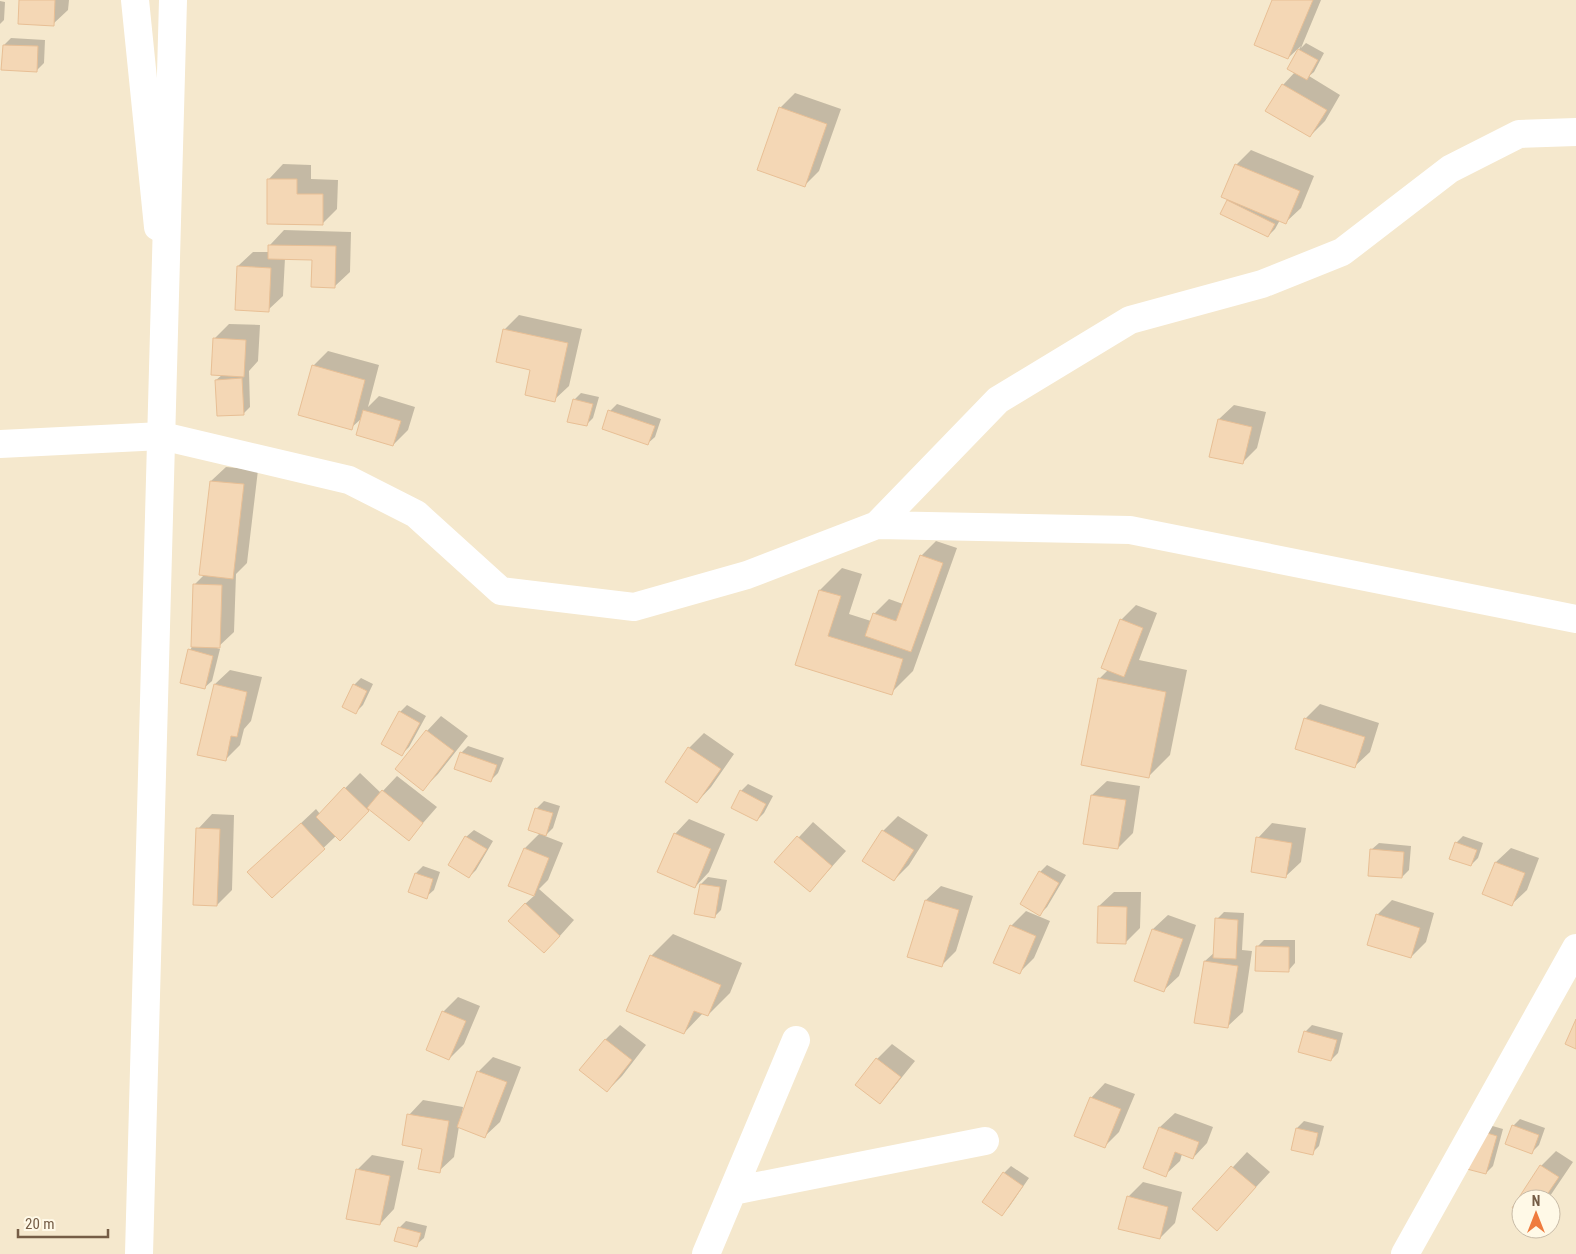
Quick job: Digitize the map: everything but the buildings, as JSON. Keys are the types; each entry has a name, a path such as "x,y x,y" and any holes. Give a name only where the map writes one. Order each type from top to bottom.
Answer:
{"street":[{"path":"135,0 165,301"},
{"path":"138,1254 174,0"},
{"path":"877,525 998,400 1130,320 1262,284 1342,252 1450,169 1519,134 1576,132"},
{"path":"0,444 162,436 349,480 416,514 501,591 634,607 746,575 877,525 1130,530 1576,619"},
{"path":"1406,1254 1576,948"},
{"path":"706,1254 796,1040"},
{"path":"733,1191 985,1141"}],"shaded area":[{"path":"0,0 1576,0 1576,1254 0,1254"}]}
